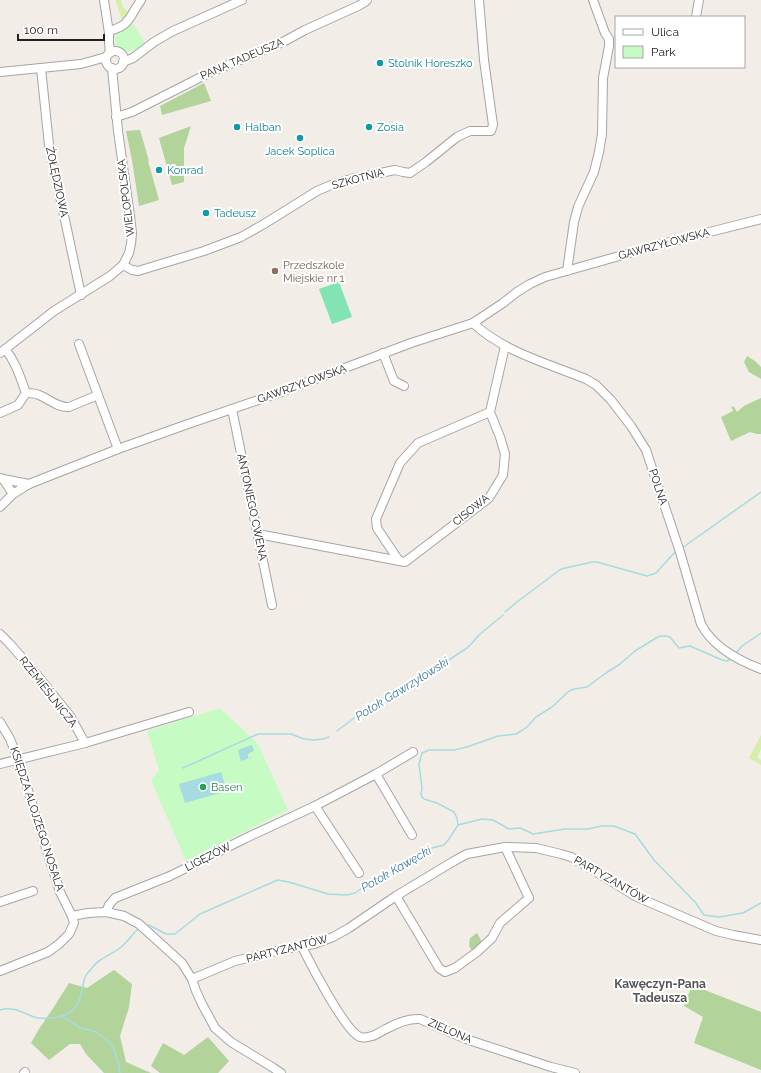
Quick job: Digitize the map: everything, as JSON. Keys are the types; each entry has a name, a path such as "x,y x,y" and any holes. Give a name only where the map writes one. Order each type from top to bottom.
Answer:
{"street":[{"name":"WIELOPOLSKA","path":"2,351 54,311 110,276 123,265 130,251 132,233 116,117 114,60 104,0"},
{"path":"109,32 127,22 141,0"},
{"path":"0,72 133,58 173,31 242,0"},
{"name":"PANA TADEUSZA","path":"116,117 132,112 209,73 283,42 305,30 358,6 366,0"},
{"name":"SZKOTNIA","path":"123,265 132,270 138,271 220,246 241,237 331,185 351,179 395,170 410,173 457,137 470,132 491,131 493,125 484,60 479,0"},
{"path":"567,271 574,222 578,207 594,172 602,134 603,78 610,46 609,39 605,33 593,0"},
{"path":"696,16 699,0"},
{"name":"ŻOŁĘDZIOWA","path":"41,68 49,144 81,295"},
{"name":"GAWRZYŁOWSKA","path":"0,507 14,494 30,484 118,449 276,394 417,341 473,323 530,284 545,277 658,245 761,219"},
{"name":"POLNA","path":"473,323 480,330 505,346 586,379 596,385 611,400 631,426 646,450 695,600 701,624 711,639 729,653 738,659 761,669"},
{"path":"79,344 118,449"},
{"path":"399,561 377,528 376,519 400,463 418,442 490,412 505,346"},
{"path":"2,351 18,369 26,394"},
{"path":"383,354 394,381 404,386"},
{"path":"0,413 18,406 26,394 32,393 39,395 66,407 98,395"},
{"name":"ANTONIEGO CWENA","path":"232,409 272,604"},
{"name":"CISOWA","path":"399,561 405,562 489,498 503,475 505,454 490,412"},
{"path":"2,478 30,484"},
{"path":"2,478 14,494"},
{"path":"258,534 399,561"},
{"name":"RZEMIEŚLNICZA","path":"0,634 38,676 70,716 85,743"},
{"path":"0,764 85,743 189,712"},
{"name":"KSIĘDZA ALOJZEGO NOSALA","path":"0,722 10,739 18,759 60,892 73,920"},
{"name":"LIGĘZÓW","path":"106,912 109,904 115,898 164,879 314,806 376,774 413,752"},
{"path":"376,774 412,835"},
{"path":"314,806 359,873"},
{"path":"396,896 439,968 445,972 455,968 477,952 492,938 500,923 529,898 505,847"},
{"name":"PARTYZANTÓW","path":"192,979 235,961 280,950 314,944 339,934 396,896 467,854 505,847 536,848 571,857 637,897 716,931 761,940"},
{"path":"0,902 33,891"},
{"path":"0,971 48,952 70,934 73,920 88,913 106,912 124,916 139,924 182,963 192,979 202,1004 215,1028 231,1042 272,1066 281,1073"},
{"name":"ZIELONA","path":"302,947 331,1000 348,1026 360,1036 374,1036 404,1021 413,1018 420,1019 478,1043 575,1073"}],"green space":[{"path":"116,0 121,0 122,6 129,13 123,22 116,2"},
{"path":"132,24 144,41 144,44 134,50 125,52 121,51 116,46 115,36"},
{"path":"204,83 211,101 162,115 160,106"},
{"path":"191,126 184,148 184,182 172,185 159,138"},
{"path":"140,130 159,200 139,206 126,131"},
{"path":"339,282 352,317 332,324 319,289"},
{"path":"747,356 761,367 761,379 749,372 744,362"},
{"path":"761,398 761,434 750,432 731,441 721,417 733,411 731,406 734,407 737,412 744,406"},
{"path":"220,708 258,744 288,810 186,861 151,780 159,770 147,731"},
{"path":"761,735 761,749 757,758 761,760 761,765 749,758"},
{"path":"477,933 482,942 472,951 469,946 470,938"},
{"path":"114,970 132,984 129,1007 120,1036 126,1062 151,1073 104,1073 86,1054 80,1044 70,1044 49,1060 31,1043 69,983 87,988"},
{"path":"692,985 761,1012 761,1070 694,1043 703,1017 684,1006"},
{"path":"208,1037 229,1061 218,1073 160,1073 151,1066 163,1043 184,1055"}],"water":[{"name":"Basen","path":"252,745 254,751 248,755 248,758 251,758 241,761 238,751"},
{"name":"Basen","path":"221,772 227,791 185,803 179,784"}],"waterway":[{"name":"Potok Gawrzyłowski","path":"682,548 761,492"},
{"name":"Potok Gawrzyłowski","path":"505,612 561,569 597,562 647,576 656,573 675,552"},
{"name":"Potok Gawrzyłowski","path":"337,731 370,706 425,678 435,669 467,648 479,635 503,615"},
{"name":"Potok Kawęcki","path":"735,654 742,646 761,633"},
{"name":"Potok Kawęcki","path":"147,926 149,925 166,934 175,934 200,914 278,880 328,894 347,895 355,893 374,880 404,866 428,849 444,845 458,825 454,812 422,797 419,764 422,753 429,750 454,750 498,736 516,734 527,727 536,717 552,707 569,691 587,687 620,664 635,651 661,636 670,637 679,648 690,646 722,660 727,661 731,659"},
{"name":"Potok Gawrzyłowski","path":"183,768 258,734 291,734 304,739 314,740 329,737"},
{"path":"458,825 482,819 493,820 509,829 520,828 533,834 565,829 588,829 602,826 614,826 635,834 654,860 695,902 704,915 719,917 743,913 761,903"},
{"name":"Potok Kawęcki","path":"0,1010 15,1010 38,1018 51,1018 65,1015 77,1006 86,975 100,960 123,946 139,928"},
{"path":"61,1016 81,1028 94,1031 108,1041 114,1049 119,1064 120,1073"}],"place":[{"name":"Stolnik Horeszko","path":"380,63"},
{"name":"Halban","path":"237,127"},
{"name":"Zosia","path":"369,127"},
{"name":"Jacek Soplica","path":"300,138"},
{"name":"Konrad","path":"159,170"},
{"name":"Tadeusz","path":"206,213"},
{"name":"Przedszkole Miejskie nr 1","path":"275,271"},
{"name":"Basen","path":"203,787"}],"district":[{"name":"Kawęczyn-Pana Tadeusza","path":"660,991"}]}
